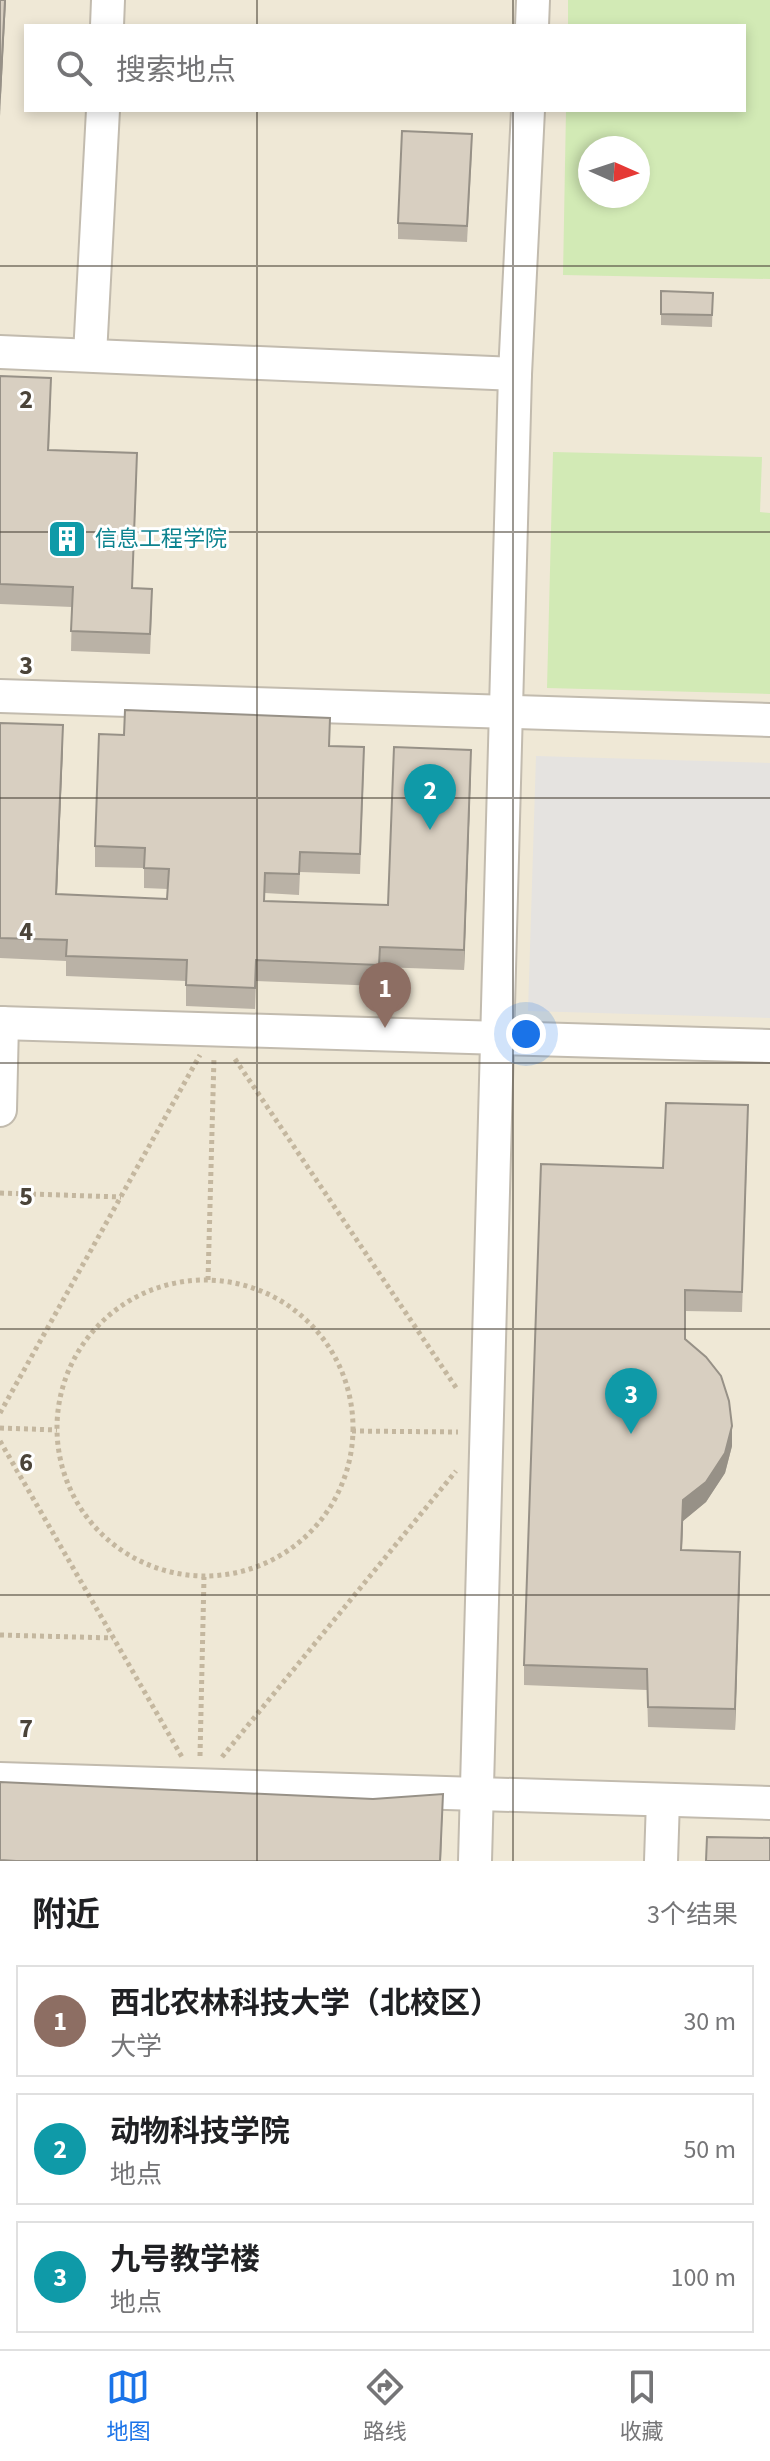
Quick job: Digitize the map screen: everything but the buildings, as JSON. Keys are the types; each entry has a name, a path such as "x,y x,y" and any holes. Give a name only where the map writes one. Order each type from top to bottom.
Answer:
{"lane":[{"path":"107,24 108,0"},
{"path":"532,24 533,0"},
{"path":"90,355 103,112"},
{"path":"475,1861 515,374 528,112"},
{"path":"0,352 515,374"},
{"path":"0,696 770,720"},
{"path":"0,1110 1,1023 770,1046"},
{"path":"0,1779 770,1803"},
{"path":"661,1861 663,1800"}],"path":[{"path":"0,1413 215,1029"},
{"path":"208,1280 215,1029"},
{"path":"215,1029 460,1394"},
{"path":"0,1193 121,1197"},
{"path":"222,1279 268,1293 302,1314 328,1345 346,1381 352,1431 350,1460 336,1498 312,1531 281,1556 244,1572 204,1577 156,1569 114,1546 81,1511 61,1467 56,1419 67,1371 92,1330 129,1299 174,1281 208,1280 222,1279"},
{"path":"0,1428 57,1430"},
{"path":"352,1431 487,1433"},
{"path":"0,1441 199,1786"},
{"path":"199,1786 457,1469"},
{"path":"199,1786 204,1577"},
{"path":"0,1635 113,1638"}],"shaded area":[{"path":"0,0 770,0 770,1861 0,1861"},
{"path":"536,756 770,763 770,1018 528,1011"}],"green space":[{"path":"568,0 770,0 770,279 563,275 566,112 746,112 746,24 568,24"},
{"path":"553,452 762,457 760,512 770,513 770,694 547,688"}],"place":[{"name":"信息工程学院","path":"67,539"},
{"name":"动物科技学院","path":"430,830"},
{"name":"西北农林科技大学（北校区）","path":"385,1028"},
{"name":"九号教学楼","path":"631,1434"}]}
